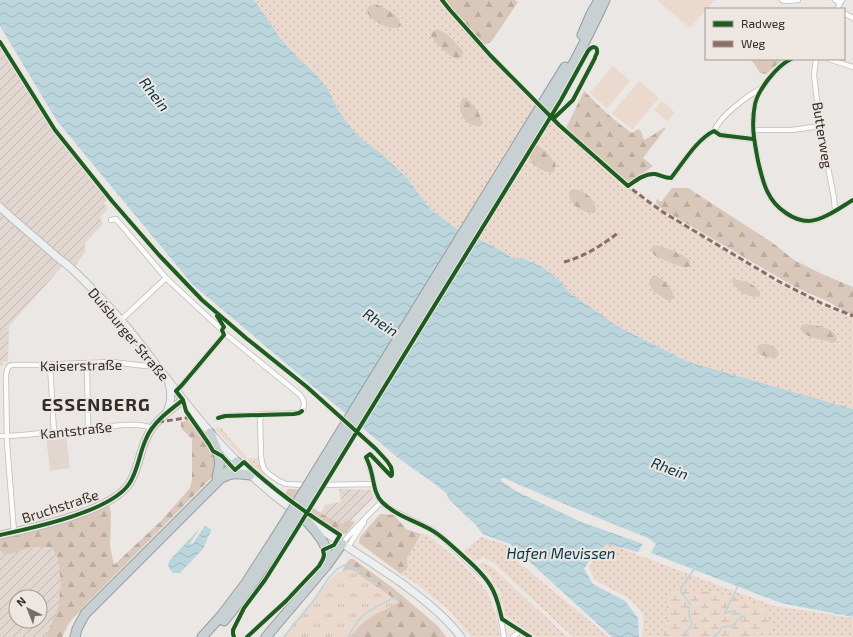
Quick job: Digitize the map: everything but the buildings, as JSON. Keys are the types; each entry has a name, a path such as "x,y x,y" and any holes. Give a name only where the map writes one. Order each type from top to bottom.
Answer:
{"highway":[{"path":"552,95 599,0"},
{"path":"202,637 221,616 285,528 552,95 572,67 605,0"},
{"path":"210,433 220,460 219,478"},
{"path":"75,637 80,622 85,614 235,461"},
{"path":"219,478 236,473 250,475"},
{"path":"304,518 324,543 328,554 327,565"},
{"path":"210,637 250,589 265,567 285,528"},
{"path":"266,637 345,545"},
{"path":"270,637 345,545"}],"main road":[{"name":"Duisburger Straße","path":"0,206 98,294 121,320 210,433 235,461 281,502 395,579 426,602 441,614 461,637"},
{"path":"166,414 170,403 171,394 167,380"},
{"name":"Bruchstraße","path":"0,535 79,514 101,505 120,494 129,484 134,475 145,440 153,427 183,400"}],"street":[{"path":"782,0 798,0"},
{"path":"835,0 841,2"},
{"path":"671,178 700,141 707,134 714,131 717,124 743,100 763,87 779,69 790,60"},
{"name":"Butterweg","path":"816,60 814,74 820,126 835,210"},
{"path":"832,60 853,68"},
{"path":"763,87 756,102 753,118 753,139 764,185 772,201 793,218 810,221 820,218 853,200"},
{"path":"743,100 756,102"},
{"path":"753,130 792,130 820,126"},
{"path":"714,131 720,135 753,139"},
{"path":"111,220 116,219 166,278 222,330 224,335 228,336 299,394 304,403 302,411 299,413 225,416 218,418"},
{"path":"121,320 166,278"},
{"path":"176,391 224,335"},
{"name":"Kaiserstraße","path":"7,436 6,375 9,366 118,362 146,366 155,363"},
{"path":"87,363 88,429"},
{"path":"50,365 54,432"},
{"path":"260,415 262,463 269,474 279,481 294,485 329,486 374,484"},
{"name":"Kantstraße","path":"0,436 117,426 141,425 153,427"},
{"path":"7,436 14,532"},
{"path":"366,457 377,495 381,502 392,510 432,530 444,539 490,584 498,601 504,637"},
{"path":"345,545 356,527 381,502"},
{"path":"513,637 520,631"}],"shaded area":[{"path":"0,46 42,114 65,147 108,199 104,203 108,209 100,217 103,224 85,243 85,252 75,266 68,260 9,326 8,362 3,361 3,366 0,365"},
{"path":"66,435 70,468 50,471 46,436"},
{"path":"339,489 371,490 373,498 343,529 320,515 325,505 341,502"},
{"path":"64,524 73,606 56,637 0,637 0,539"}],"green space":[{"path":"254,0 440,0 449,12 543,112 627,187 652,206 777,283 821,305 853,318 853,409 689,362 617,326 569,292 562,283 544,268 522,258 512,258 506,253 466,235 431,210 407,178 384,156 357,135 338,110 329,91 316,74 302,62 281,39"},
{"path":"444,0 515,0 518,2 491,42 483,45"},
{"path":"657,0 714,0 707,8 705,8 705,10 690,28"},
{"path":"375,4 394,14 401,25 397,28 390,28 373,19 367,10"},
{"path":"435,30 443,32 454,41 463,51 461,58 454,58 434,41 431,35"},
{"path":"751,60 782,60 766,74 760,73"},
{"path":"613,66 630,81 607,108 590,93"},
{"path":"639,81 659,98 632,130 612,113"},
{"path":"584,91 607,113 632,133 638,129 641,131 644,140 665,127 643,158 653,166 631,182 628,183 566,128"},
{"path":"463,98 470,102 476,109 482,121 482,125 472,125 464,118 460,108 460,103"},
{"path":"662,101 675,113 667,121 654,110"},
{"path":"535,145 545,150 552,158 556,165 554,172 551,173 543,171 531,160 527,153 531,147"},
{"path":"672,188 688,188 773,243 794,260 853,287 853,315 829,302 795,287 659,207 656,203 657,199 661,202"},
{"path":"572,189 576,189 584,193 594,202 596,211 594,213 581,210 574,204 569,196 569,192"},
{"path":"656,245 670,249 683,256 690,261 690,265 688,267 682,267 655,256 651,248"},
{"path":"653,276 660,278 670,288 674,298 672,300 668,301 653,291 649,283"},
{"path":"734,279 752,284 760,292 760,296 754,297 743,293 732,282"},
{"path":"806,324 822,327 833,332 837,338 836,341 834,343 806,335 800,329 802,325"},
{"path":"761,344 776,348 779,353 777,357 769,358 760,354 757,347"},
{"path":"188,420 199,432 214,453 216,473 87,603 69,623 62,637 46,637 58,608 61,584 58,558 52,547 32,547 10,554 4,554 0,550 0,539 73,519 108,505 111,513 110,547 114,565 160,522 190,488 192,480 192,439 181,428 181,422"},
{"path":"221,427 248,459 257,458 260,460 266,477 265,479 214,428"},
{"path":"288,489 310,490 311,504 317,511 342,524 347,520 355,522 346,533 339,534 284,496"},
{"path":"380,514 394,515 406,529 421,534 407,558 408,568 401,574 359,543 360,537"},
{"path":"421,534 428,535 450,553 473,575 488,593 496,616 500,637 471,637 449,610 418,585 401,574 408,568 407,558"},
{"path":"481,537 504,544 514,550 510,555 609,637 573,637 496,565 484,557 474,561 464,551"},
{"path":"603,544 609,544 774,606 853,618 853,637 642,637 644,615 630,599 595,580 589,568 598,550"},
{"path":"350,559 353,559 393,588 438,626 446,637 294,637"},
{"path":"483,562 492,567 567,637 537,637 505,615 500,591 490,576 478,565"},
{"path":"349,569 399,602 367,620 351,637 283,637 331,578 338,573"},
{"path":"670,590 713,592 735,598 746,599 763,608 771,624 771,632 759,631 749,637 664,637 663,634 667,622 666,603"}],"water":[{"path":"0,0 254,0 281,39 302,62 316,74 329,91 338,110 357,135 384,156 407,178 431,210 466,235 478,239 506,253 512,258 522,258 544,268 562,283 569,292 617,326 689,362 853,409 853,617 781,603 651,553 656,544 650,539 504,478 501,479 501,481 516,491 579,521 643,544 638,552 607,544 592,556 584,569 593,584 625,601 638,618 639,637 612,637 510,544 483,534 474,523 448,498 447,494 397,457 193,285 57,121 0,26"},
{"path":"205,526 211,529 211,531 203,549 180,573 173,573 168,566 170,560 200,528 190,543 192,545"}],"pier":[{"path":"467,234 478,237 361,428 346,415"}],"waterway":[{"path":"284,637 337,569 345,565 348,566 357,570 381,587"},
{"path":"684,637 692,624 689,614 690,604 681,593 681,588 694,569"},
{"path":"738,586 725,613 734,611 741,614 742,618"},
{"path":"348,637 355,625 366,613 398,595"},
{"path":"713,637 718,634 722,627 731,626 744,616"}],"marked path":[{"path":"625,184 666,214 778,281 821,303 853,316"},
{"path":"564,262 579,257 606,242 618,233"},
{"path":"158,422 192,418"}],"cycle path":[{"path":"442,0 490,55 559,125 628,186 640,178 651,174 671,178 696,145 714,131 720,135 753,139"},
{"path":"0,42 55,130 112,201 159,255 202,300 307,387 376,449 387,461 392,472 391,476 370,454 366,457 379,499 393,511 437,533 477,568 484,576 498,601 502,619 530,637"},
{"path":"234,637 233,630 244,608 265,580 294,534 561,100 588,51 593,47 596,48 597,53 595,58 573,100 553,119"},
{"path":"789,60 769,78 760,91 755,104 753,119 754,139 764,184 774,203 789,215 800,220 809,221 821,218 853,200"},
{"path":"217,316 224,327 222,330 224,335 176,391 183,400 186,411 213,451 222,456 235,470 244,462 290,501 340,535 334,545 323,550 324,555 319,566 286,601 247,637"},
{"path":"0,535 50,523 88,511 119,494 132,479 144,445 152,428 162,417 183,400"},
{"path":"218,418 225,416 294,414 302,411"}],"district":[{"name":"ESSENBERG","path":"96,404"}],"water label":[{"name":"Rhein","path":"155,94"},
{"name":"Rhein","path":"381,322"},
{"name":"Rhein","path":"670,468"},
{"name":"Hafen Mevissen","path":"561,553"}]}
